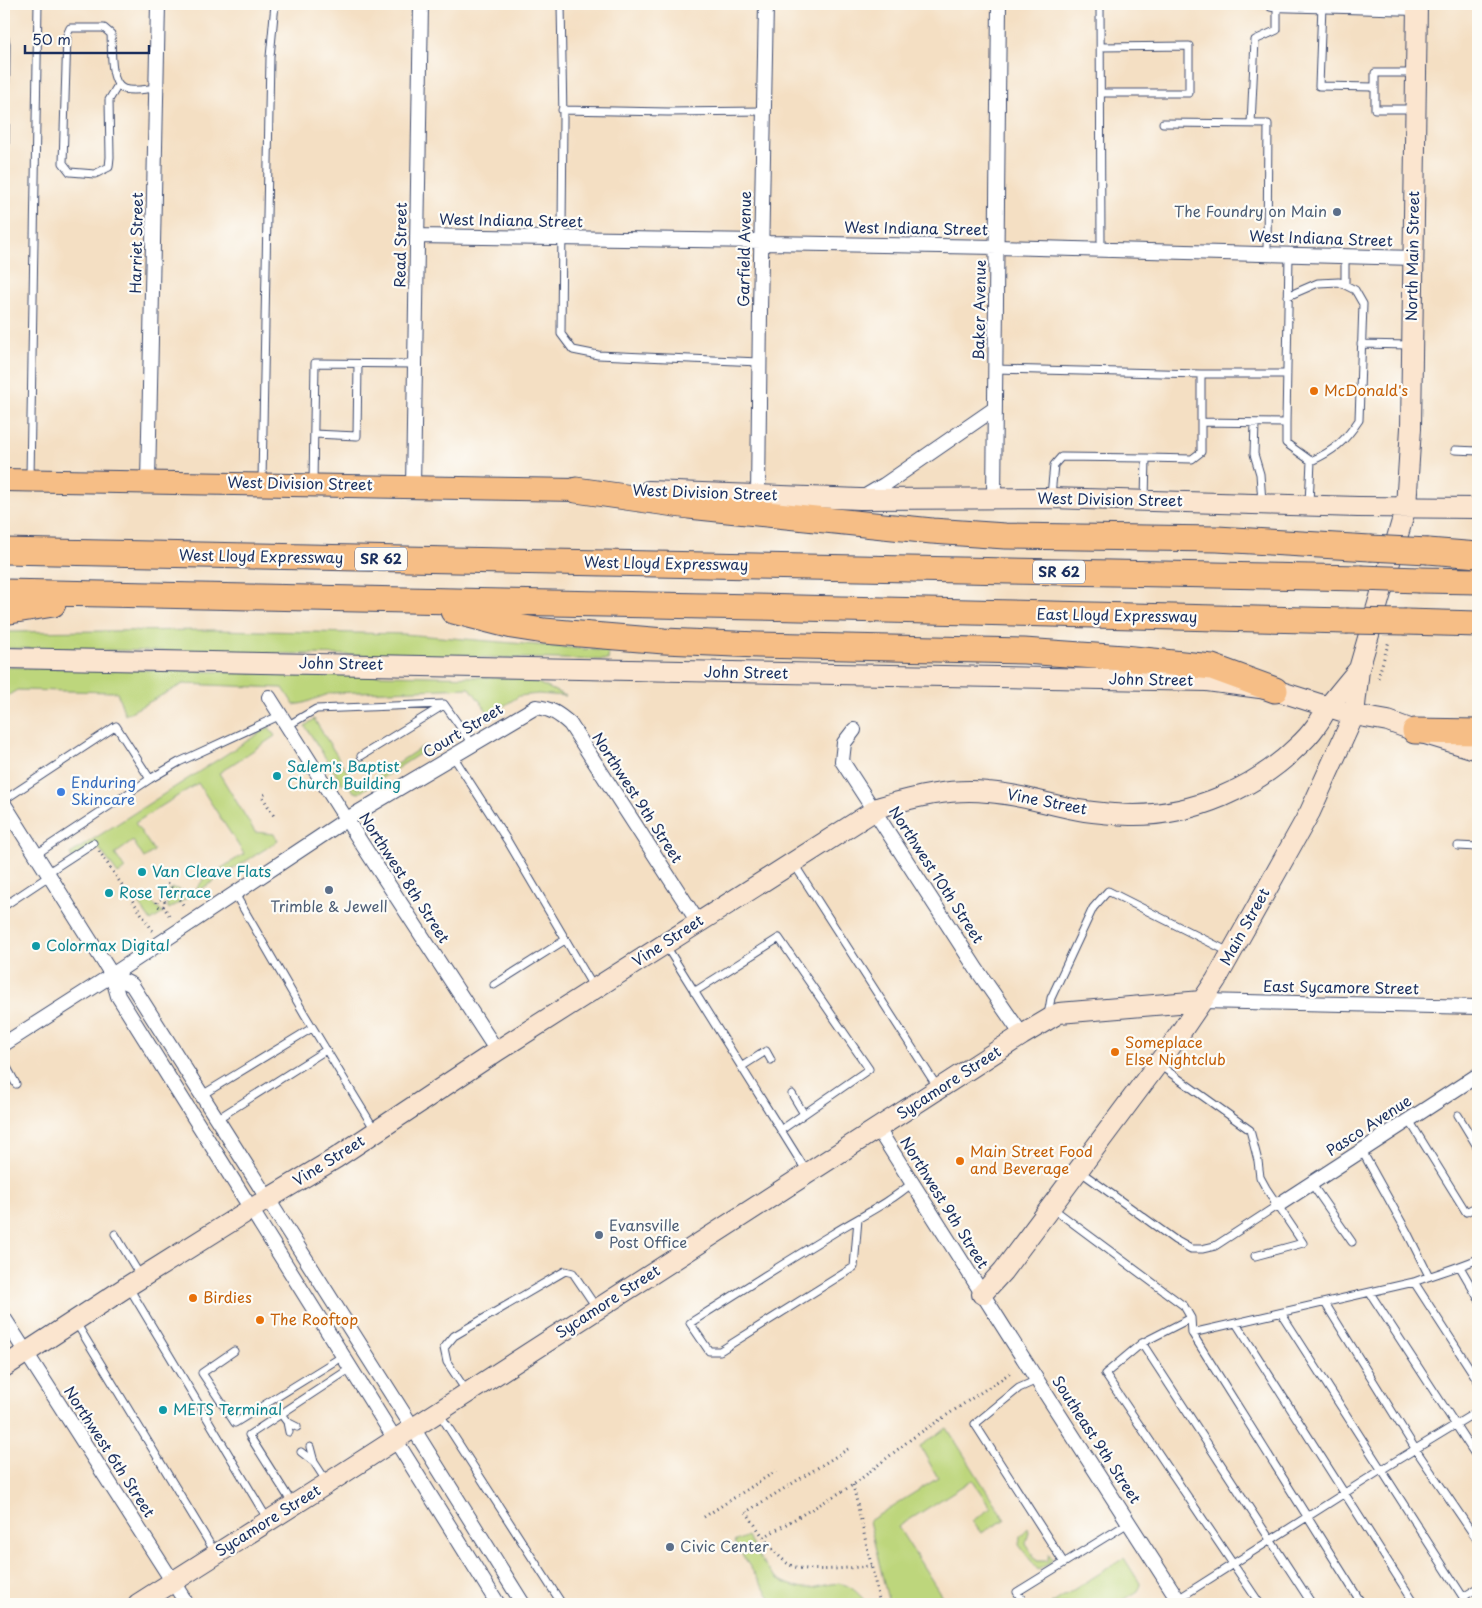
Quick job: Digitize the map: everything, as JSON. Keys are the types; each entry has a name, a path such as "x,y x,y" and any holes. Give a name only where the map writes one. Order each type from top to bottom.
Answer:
{"highway":[{"path":"576,490 689,506 932,531 1004,536 1217,539 1478,555"},
{"name":"West Lloyd Expressway","path":"4,552 1478,580"},
{"path":"4,592 412,600 512,626 544,631 664,641 1024,651 1124,658 1212,668 1275,690"},
{"path":"4,612 111,594"},
{"name":"East Lloyd Expressway","path":"412,600 1478,624"},
{"path":"1415,731 1478,732"}],"main road":[{"name":"North Main Street","path":"1406,507 1411,428 1417,6"},
{"name":"West Division Street","path":"4,480 413,486 677,492 860,499 1051,498 1308,506 1478,508"},
{"name":"Main Street","path":"982,1294 1003,1271 1079,1170 1202,1001 1310,812 1354,715 1359,669 1406,507"},
{"name":"John Street","path":"4,658 1207,681 1275,690 1354,715 1388,722 1478,750"},
{"name":"Vine Street","path":"4,1367 135,1282 336,1158 496,1051 874,810 918,796 948,791 986,791 1084,810 1136,815 1176,810 1202,804 1255,779 1273,768 1298,747 1316,727 1328,707 1359,669"},
{"name":"Sycamore Street","path":"138,1604 1059,1013 1202,1001"}],"street":[{"name":"Harriet Street","path":"148,482 158,4"},
{"name":"Read Street","path":"413,486 421,4"},
{"name":"Garfield Avenue","path":"758,496 766,4"},
{"name":"Baker Avenue","path":"994,498 999,4"},
{"path":"1272,4 1417,6"},
{"name":"West Indiana Street","path":"417,236 762,241 768,243 1101,249 1414,258"},
{"path":"860,499 884,485 994,409"},
{"name":"Northwest 8th Street","path":"269,697 496,1051"},
{"name":"Court Street","path":"4,1044 161,943 347,819 536,707"},
{"name":"Northwest 9th Street","path":"536,707 547,708 560,715 570,724 698,922"},
{"name":"Northwest 10th Street","path":"854,730 844,743 842,761 977,970 1022,1035"},
{"path":"4,804 112,975 118,996 414,1428 523,1604"},
{"path":"112,975 132,985 202,1095 217,1120 259,1204 343,1356 498,1604"},
{"name":"East Sycamore Street","path":"1202,1001 1478,1007"},
{"name":"Pasco Avenue","path":"1278,1205 1478,1076"},
{"name":"Northwest 9th Street","path":"878,1129 982,1294"},
{"name":"Southeast 9th Street","path":"982,1294 1130,1522 1176,1602"},
{"name":"Northwest 6th Street","path":"4,1318 188,1604"}],"lane":[{"path":"30,480 38,4"},
{"path":"262,484 270,56 275,4"},
{"path":"561,4 562,334 574,350 598,354 759,362"},
{"path":"1100,4 1101,249"},
{"path":"1251,124 1255,40 1277,30 1278,4"},
{"path":"1322,5 1319,86 1374,87"},
{"path":"118,86 109,100 109,167 95,174 70,172 63,163 66,35 70,28 104,28 112,34 114,77 118,86 125,89 156,88"},
{"path":"4,34 6,44 4,252"},
{"path":"1100,47 1189,46 1189,93 1101,93"},
{"path":"1415,73 1374,72 1374,109 1415,109"},
{"path":"562,110 764,111"},
{"path":"1163,124 1268,124 1267,254"},
{"path":"1289,255 1286,443 1311,461"},
{"path":"1345,256 1345,285"},
{"path":"1288,296 1318,283 1338,282 1355,290 1362,304 1359,420 1349,435 1327,454 1311,461"},
{"path":"1361,344 1412,345"},
{"path":"312,485 315,363 415,364"},
{"path":"314,434 356,436 358,364"},
{"path":"995,369 1287,374"},
{"path":"1051,498 1054,465 1061,457 1192,459 1201,452 1201,374"},
{"path":"1201,422 1286,423"},
{"path":"1255,423 1254,454 1260,474 1262,504"},
{"path":"1454,450 1478,451"},
{"path":"1145,501 1146,458"},
{"path":"1308,506 1311,461"},
{"path":"35,855 179,762 316,709 444,704"},
{"path":"444,704 473,745"},
{"path":"361,756 444,704"},
{"path":"4,800 116,726 150,779"},
{"path":"453,756 507,840 594,988"},
{"path":"4,906 93,843"},
{"path":"1458,846 1478,847"},
{"path":"793,861 939,1090"},
{"path":"1048,1020 1051,998 1094,908 1108,891 1231,953"},
{"path":"235,894 312,1028 376,1132"},
{"path":"694,992 779,938 869,1069 781,1130"},
{"path":"494,985 565,940"},
{"path":"664,943 808,1174"},
{"path":"202,1095 312,1028"},
{"path":"217,1120 326,1050"},
{"path":"741,1067 766,1051 771,1060"},
{"path":"4,1062 16,1084"},
{"path":"1158,1064 1250,1130 1258,1160 1260,1177 1304,1243 1255,1256"},
{"path":"792,1094 804,1114"},
{"path":"1458,1115 1478,1148"},
{"path":"1409,1120 1466,1212 1478,1206"},
{"path":"1362,1151 1408,1232 1429,1276"},
{"path":"1079,1170 1191,1249 1215,1246 1278,1205"},
{"path":"858,1219 854,1267 720,1351 709,1351 690,1323 858,1219 896,1197 912,1183"},
{"path":"1311,1183 1352,1242"},
{"path":"1051,1207 1184,1306 1191,1318 1192,1334 1362,1604"},
{"path":"115,1234 135,1282 269,1521"},
{"path":"1192,1334 1414,1282 1478,1259"},
{"path":"1460,1267 1478,1298"},
{"path":"468,1393 447,1362 444,1348 454,1336 565,1271 573,1273 597,1310"},
{"path":"1414,1282 1478,1381"},
{"path":"1370,1293 1478,1459"},
{"path":"1325,1303 1416,1450 1478,1541"},
{"path":"1281,1313 1468,1604"},
{"path":"1191,1318 1142,1343 1106,1374 1260,1604"},
{"path":"75,1321 216,1554"},
{"path":"1236,1323 1415,1604"},
{"path":"1142,1343 1312,1604"},
{"path":"234,1351 202,1373 235,1423 343,1356"},
{"path":"293,1505 249,1435 351,1368"},
{"path":"1037,1380 1019,1388 975,1424 1064,1563"},
{"path":"1176,1602 1381,1470 1478,1411"},
{"path":"438,1412 562,1604"},
{"path":"281,1414 287,1422 297,1427"},
{"path":"287,1422 288,1432"},
{"path":"310,1447 314,1462"},
{"path":"301,1452 314,1462 328,1483"},
{"path":"1025,1604 1017,1592 1130,1522"},
{"path":"1463,1597 1478,1588"}],"path":[{"path":"265,794 262,796 274,816 273,818"},
{"path":"93,843 161,943"},
{"path":"168,883 184,906"},
{"path":"158,898 164,900 163,906 170,915"},
{"path":"764,1537 853,1485 911,1439 1010,1373"},
{"path":"848,1449 746,1512 771,1547 789,1565 809,1570 871,1566"},
{"path":"704,1517 776,1471"},
{"path":"853,1485 880,1604"}],"green space":[{"path":"214,630 404,634 609,651 608,660 4,648 4,632"},
{"path":"4,667 527,678 566,696 538,694 519,696 490,715 470,688 331,693 294,705 283,688 183,684 125,715 117,692 17,690 4,698"},
{"path":"314,719 358,789 425,745 427,749 359,793 354,792 347,783 343,785 305,726"},
{"path":"269,727 275,736 219,773 255,832 274,834 278,841 198,891 197,888 204,879 244,854 198,783 135,823 154,851 144,858 133,841 115,854 125,869 118,874 99,848 75,863 70,854"},
{"path":"172,888 179,889 187,898 169,909 167,901 162,894"},
{"path":"145,899 148,903 151,901 163,913 151,921 139,904"},
{"path":"947,1428 1005,1520 981,1533 972,1521 991,1508 972,1480 898,1527 947,1604 889,1604 869,1521 938,1478 920,1446"},
{"path":"1028,1528 1026,1544 1037,1561 1047,1561 1049,1554 1052,1559 1050,1563 1038,1570 1019,1545 1020,1536"},
{"path":"747,1536 767,1568 784,1582 792,1586 806,1588 834,1584 846,1585 860,1595 868,1604 774,1604 734,1542"},
{"path":"1124,1558 1141,1585 1138,1591 1117,1604 1051,1604"}],"place":[{"name":"The Foundry on Main","path":"1337,212"},
{"name":"McDonald's","path":"1314,391"},
{"name":"Salem's Baptist Church Building","path":"277,776"},
{"name":"Enduring Skincare","path":"61,792"},
{"name":"Van Cleave Flats","path":"142,872"},
{"name":"Trimble & Jewell","path":"329,890"},
{"name":"Rose Terrace","path":"109,893"},
{"name":"Colormax Digital","path":"36,946"},
{"name":"Someplace Else Nightclub","path":"1115,1052"},
{"name":"Main Street Food and Beverage","path":"960,1161"},
{"name":"Evansville Post Office","path":"599,1235"},
{"name":"Birdies","path":"193,1298"},
{"name":"The Rooftop","path":"260,1320"},
{"name":"METS Terminal","path":"163,1410"},
{"name":"Civic Center","path":"670,1547"}]}
